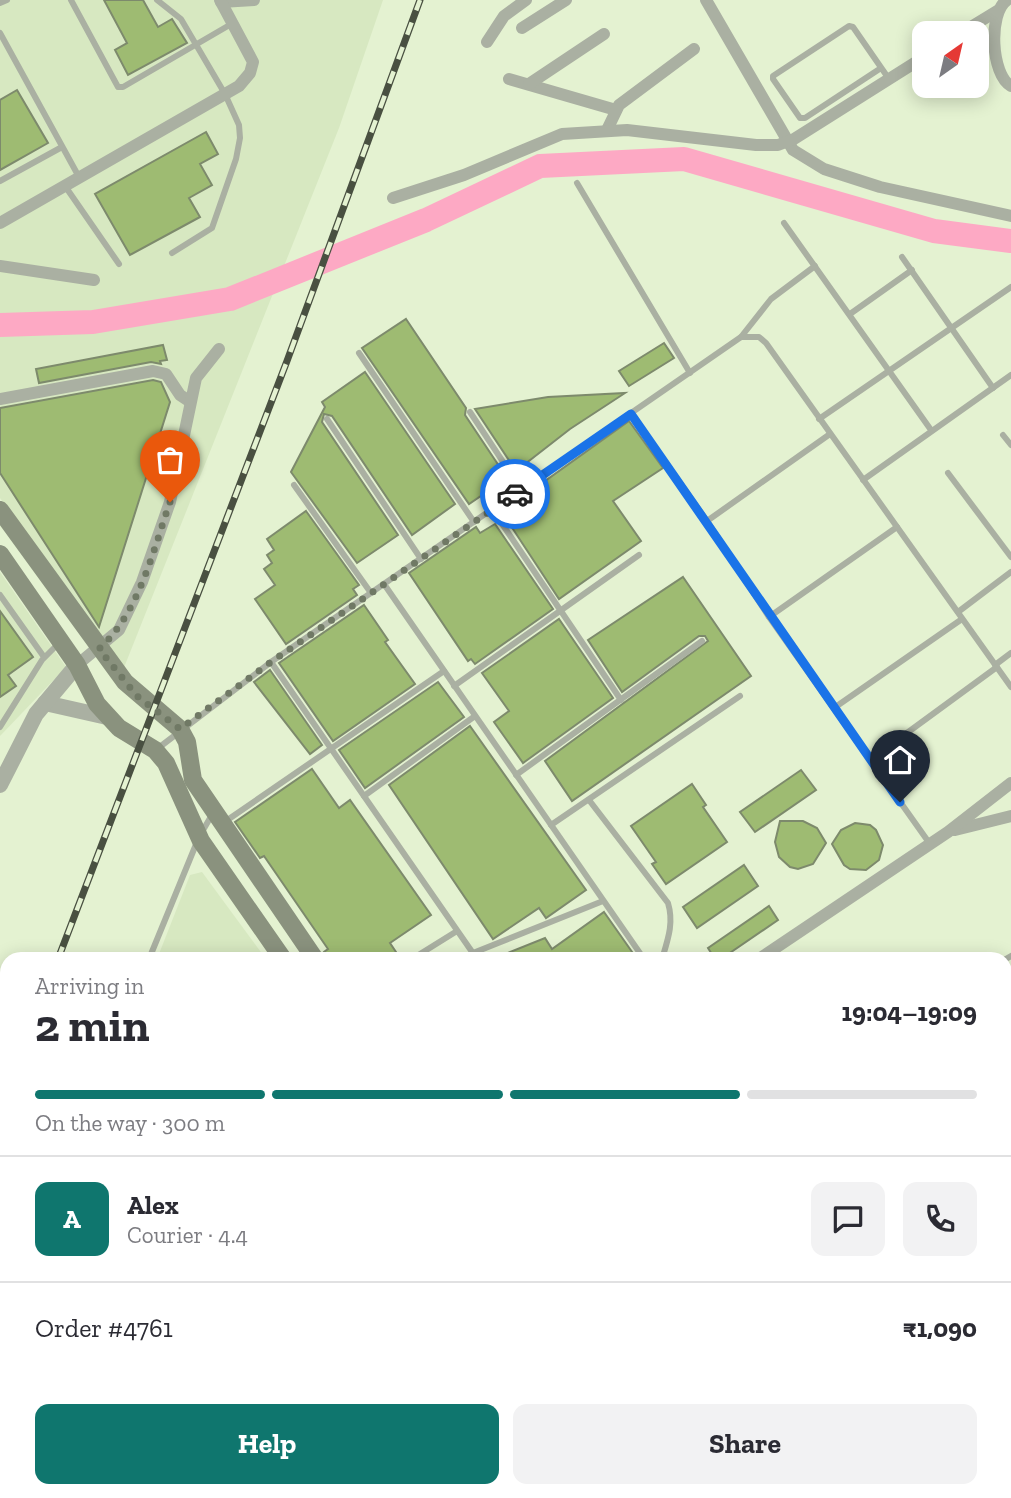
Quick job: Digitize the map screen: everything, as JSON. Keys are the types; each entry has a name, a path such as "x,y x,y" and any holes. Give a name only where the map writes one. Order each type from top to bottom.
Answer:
{"main road":[{"path":"0,510 99,649 137,696 180,729 187,742 193,780 310,952"},
{"path":"0,554 77,665 107,717 119,728 155,750 170,772 199,837 278,952"}],"street":[{"path":"0,223 239,86 250,73 253,62 221,1 254,0"},
{"path":"486,42 504,16 526,0"},
{"path":"522,28 566,0"},
{"path":"706,0 793,150 824,169 880,187 1011,216"},
{"path":"981,21 997,11 1007,0"},
{"path":"997,11 997,64 1000,76 1011,86"},
{"path":"529,85 604,34"},
{"path":"607,130 616,110 694,49"},
{"path":"393,198 464,175 562,134 607,130 756,145 786,142 885,74 912,62"},
{"path":"509,79 616,110"},
{"path":"0,266 93,280"},
{"path":"0,785 4,766 45,703 77,665 119,630 142,582 170,502 196,377 219,349"},
{"path":"0,399 153,371 166,374 180,395 189,401"},
{"path":"45,703 107,717"},
{"path":"779,952 948,832 1011,783"},
{"path":"948,832 1011,816"}],"lane":[{"path":"0,3 7,0"},
{"path":"71,0 117,87 123,88 233,23"},
{"path":"157,0 181,19 225,94 239,125 236,159 212,228 172,253"},
{"path":"849,26 853,27 885,74 805,118 800,118 773,79 773,76 849,26"},
{"path":"0,33 79,177"},
{"path":"0,181 62,147"},
{"path":"577,183 690,373"},
{"path":"65,186 119,264"},
{"path":"784,223 931,430"},
{"path":"902,257 993,387"},
{"path":"155,750 271,662 741,337 771,299 815,266"},
{"path":"849,314 912,270"},
{"path":"819,419 1011,286"},
{"path":"741,337 758,337 766,343 1011,687"},
{"path":"359,353 474,522"},
{"path":"863,480 1011,375"},
{"path":"470,412 521,489"},
{"path":"631,414 707,520 769,617 930,844"},
{"path":"327,419 421,559"},
{"path":"707,520 830,434"},
{"path":"1003,435 1011,446"},
{"path":"948,472 1011,557"},
{"path":"294,485 371,593"},
{"path":"492,509 621,700"},
{"path":"769,617 897,527"},
{"path":"454,686 639,555"},
{"path":"834,708 960,615 1011,572"},
{"path":"384,584 639,952"},
{"path":"0,595 44,657"},
{"path":"516,775 702,641"},
{"path":"0,727 44,657 61,642"},
{"path":"870,760 1011,653"},
{"path":"271,662 472,952"},
{"path":"152,952 199,837 218,818 332,751 444,671"},
{"path":"551,825 740,696"},
{"path":"363,796 475,716"},
{"path":"589,800 668,903 671,915 670,934 664,952"},
{"path":"484,952 603,901"},
{"path":"423,952 457,931"}],"shaded area":[{"path":"0,0 383,0 339,128 123,670 0,498"},
{"path":"0,572 66,667 0,736"},
{"path":"202,872 261,952 160,952 190,875"}],"building":[{"path":"104,0 143,0 158,27 172,19 187,43 128,75 115,50 127,43"},
{"path":"17,90 48,143 0,170 0,100"},
{"path":"206,132 218,154 200,164 212,185 189,198 200,217 130,255 95,194"},
{"path":"406,319 466,408 465,415 507,478 469,504 362,348"},
{"path":"664,343 674,358 629,386 619,371"},
{"path":"163,345 167,360 160,361 161,364 151,362 39,383 36,369"},
{"path":"365,372 455,504 412,535 332,416 324,414 322,422 398,535 357,563 291,472 325,407 322,402"},
{"path":"153,380 161,382 170,402 99,627 0,473 0,408"},
{"path":"625,393 570,429 516,471 475,409 548,397"},
{"path":"629,421 663,468 613,501 641,541 559,599 505,517 509,514 506,509"},
{"path":"306,511 359,585 353,589 357,595 286,644 255,599 275,585 264,569 272,563 267,555 274,550 267,539"},
{"path":"495,524 553,609 475,664 471,659 468,661 409,573 476,527 480,533"},
{"path":"683,577 751,676 572,801 545,761 708,641 705,636 699,636 622,692 588,640"},
{"path":"364,605 388,640 385,642 415,684 333,741 279,663"},
{"path":"0,611 33,657 8,675 16,686 0,697"},
{"path":"559,619 613,698 523,763 494,722 509,711 482,673"},
{"path":"270,670 322,745 310,754 254,682"},
{"path":"438,682 464,717 365,788 339,750"},
{"path":"470,726 586,890 546,918 539,908 493,939 389,785"},
{"path":"312,769 339,808 350,800 431,915 390,943 396,952 324,952 328,949 264,856 260,858 235,822"},
{"path":"801,770 816,790 755,832 740,812"},
{"path":"692,784 706,805 703,807 727,842 666,884 652,864 656,862 631,826"},
{"path":"780,821 803,821 817,828 826,843 813,864 798,869 790,867 779,857 775,842"},
{"path":"855,823 870,825 876,830 883,845 879,860 866,870 850,869 844,865 832,844 841,830"},
{"path":"744,865 758,886 697,928 683,907"},
{"path":"769,906 778,920 731,952 711,952 708,948"},
{"path":"604,912 632,952 510,952 545,938 552,949"}],"waterway":[{"path":"0,325 93,322 230,299 426,220 540,166 684,159 934,231 1011,241"}],"railway":[{"path":"61,952 287,361 420,0"}],"way so far":[{"path":"170,502 142,582 119,630 99,649 137,696 180,729 271,662 515,494"}],"route":[{"path":"515,494 631,414 707,520 769,617 900,802"}]}
